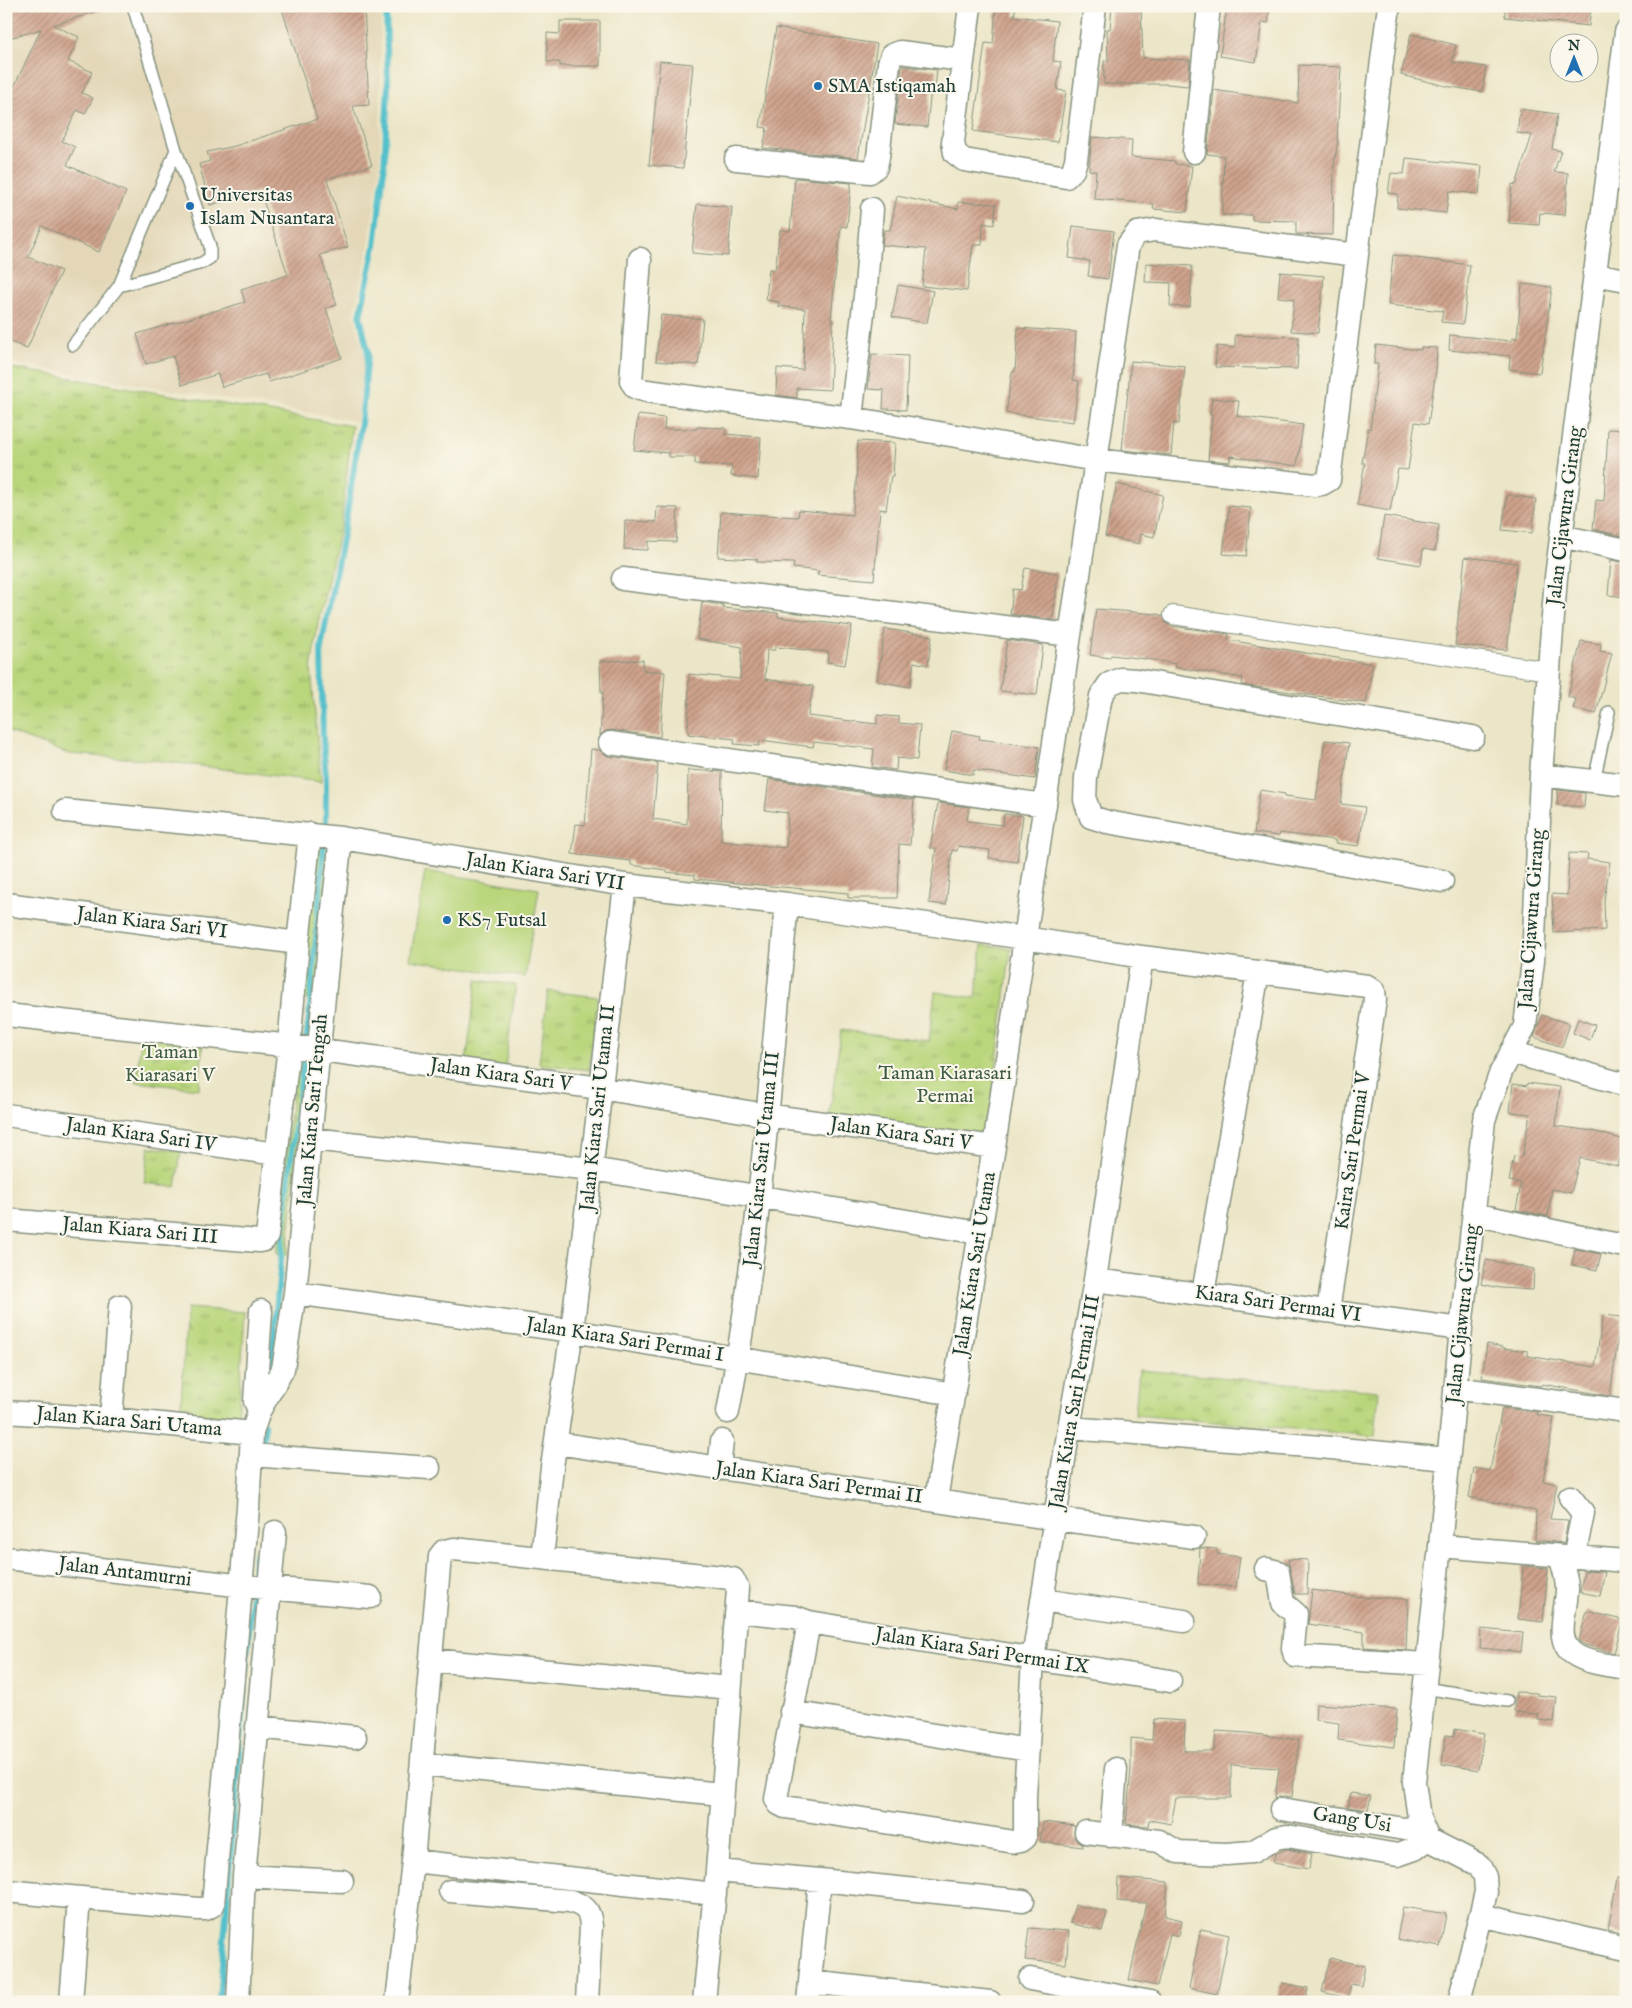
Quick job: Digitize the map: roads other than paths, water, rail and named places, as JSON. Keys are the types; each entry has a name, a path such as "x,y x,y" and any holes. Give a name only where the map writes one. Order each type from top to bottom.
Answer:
{"street":[{"path":"970,6 953,142 955,153 964,160 1068,176 1073,170 1076,160 1095,6"},
{"path":"1194,152 1209,6"},
{"path":"640,259 631,381 636,388 851,418 1096,460 1315,485 1322,484 1329,480 1389,6"},
{"name":"Jalan Cijawura Girang","path":"1425,1833 1419,1818 1414,1782 1484,1120 1501,1072 1525,1026 1533,961 1541,775 1561,536 1626,32"},
{"path":"736,159 870,172 876,167 878,157 889,63 892,55 900,52 963,60"},
{"path":"851,418 866,287 872,209"},
{"name":"Jalan Kiara Sari Utama","path":"936,1500 994,1147 1128,245 1137,233 1155,230 1357,255"},
{"path":"1594,274 1626,280"},
{"path":"1561,536 1626,550"},
{"path":"623,579 1070,635"},
{"path":"1173,615 1549,671"},
{"path":"1442,881 1107,822 1091,817 1085,800 1086,776 1101,696 1109,684 1121,680 1136,680 1473,736"},
{"path":"1056,730 1094,735"},
{"path":"610,742 1045,804"},
{"path":"1053,754 1089,761"},
{"path":"1541,775 1626,784"},
{"name":"Jalan Kiara Sari VII","path":"65,811 325,836 625,885 787,904 1025,938 1142,957 1367,986 1374,991"},
{"name":"Jalan Kiara Sari Tengah","path":"252,1587 252,1444 268,1396 283,1369 295,1293 311,1139 298,943 325,836"},
{"name":"Jalan Kiara Sari Tengah","path":"269,1232 276,1154 304,1048 325,836"},
{"name":"Jalan Kiara Sari Utama II","path":"572,1331 625,885"},
{"name":"Jalan Kiara Sari VI","path":"6,904 298,943"},
{"name":"Jalan Kiara Sari Utama III","path":"728,1412 739,1357 760,1197 787,904"},
{"name":"Jalan Kiara Sari Permai III","path":"791,1712 776,1798 779,1804 785,1807 1015,1842 1025,1838 1033,1659 1069,1428 1095,1280 1142,957"},
{"path":"1203,1294 1258,972"},
{"name":"Kaira Sari Permai V","path":"1328,1311 1375,1000 1374,991"},
{"name":"Jalan Kiara Sari V","path":"6,1015 304,1048 600,1088 767,1115 994,1147"},
{"path":"1511,1052 1626,1085"},
{"name":"Jalan Kiara Sari IV","path":"6,1116 276,1154"},
{"path":"311,1139 592,1170 980,1234"},
{"path":"1474,1214 1619,1244 1626,1242"},
{"name":"Jalan Kiara Sari III","path":"6,1220 259,1241 264,1240 269,1232"},
{"name":"Kiara Sari Permai VI","path":"1095,1280 1461,1329"},
{"name":"Jalan Kiara Sari Permai I","path":"295,1293 572,1331 739,1357 954,1394"},
{"path":"111,1419 120,1306"},
{"path":"262,1311 255,1401 268,1396"},
{"path":"542,1558 572,1331"},
{"path":"1455,1388 1598,1409 1626,1411"},
{"name":"Jalan Kiara Sari Utama","path":"6,1412 111,1419 252,1444 429,1468"},
{"path":"1069,1428 1309,1446 1448,1459"},
{"path":"719,1469 722,1441"},
{"name":"Jalan Kiara Sari Permai II","path":"556,1443 1055,1519 1194,1537"},
{"path":"1570,1497 1583,1513 1567,1556 1567,1590 1562,1625 1564,1640 1569,1651 1578,1657 1626,1668"},
{"path":"6,1891 200,1909 206,1909 213,1905 252,1587 275,1532"},
{"path":"1440,1546 1626,1561"},
{"path":"397,2002 413,1861 440,1556 444,1551 454,1549 733,1579 738,1589 737,1611 721,1794 717,1871 704,2002"},
{"name":"Jalan Antamurni","path":"6,1558 252,1587 370,1597"},
{"path":"1266,1569 1278,1572 1283,1603 1296,1614 1293,1648 1295,1656 1427,1664"},
{"path":"238,2002 244,1876 257,1727 252,1587"},
{"path":"1042,1600 1184,1621"},
{"name":"Jalan Kiara Sari Permai IX","path":"737,1611 1170,1681"},
{"path":"802,1620 791,1712 1028,1750"},
{"path":"431,1660 730,1688"},
{"path":"257,1727 356,1738"},
{"path":"422,1764 721,1794"},
{"path":"1111,1836 1116,1769"},
{"name":"Gang Usi","path":"1281,1809 1425,1833"},
{"path":"1086,1832 1159,1841 1178,1852 1226,1854 1252,1852 1276,1838 1287,1836 1398,1855 1415,1849 1425,1833 1479,1865 1485,1877 1486,1892 1459,2002"},
{"path":"413,1861 715,1894"},
{"path":"717,1871 1023,1901"},
{"path":"244,1876 342,1881"},
{"path":"820,1880 809,1992 990,2002"},
{"path":"450,1891 570,1901 585,1906 590,1915 591,1926 587,2002"},
{"path":"71,2002 79,1898"},
{"path":"1480,1915 1626,1948"},
{"path":"1030,1979 1150,2002"}],"lane":[{"path":"119,286 202,263 210,258 210,246 176,150 133,6"},
{"path":"73,345 119,286 176,150"},
{"path":"1594,781 1609,712"},
{"path":"1424,1688 1507,1702"}],"waterway":[{"path":"265,1376 271,1366 289,1174 309,1019 326,821 321,648 346,519 361,423 368,353 360,316 375,246 384,169 388,87 386,6"},
{"path":"262,1446 265,1425"},
{"path":"219,2002 255,1555"}],"place":[{"name":"SMA Istiqamah","path":"818,86"},
{"name":"Universitas Islam Nusantara","path":"190,206"},
{"name":"KS7 Futsal","path":"447,920"}],"park label":[{"name":"Taman Kiarasari V","path":"170,1064"},
{"name":"Taman Kiarasari Permai","path":"945,1084"}]}
